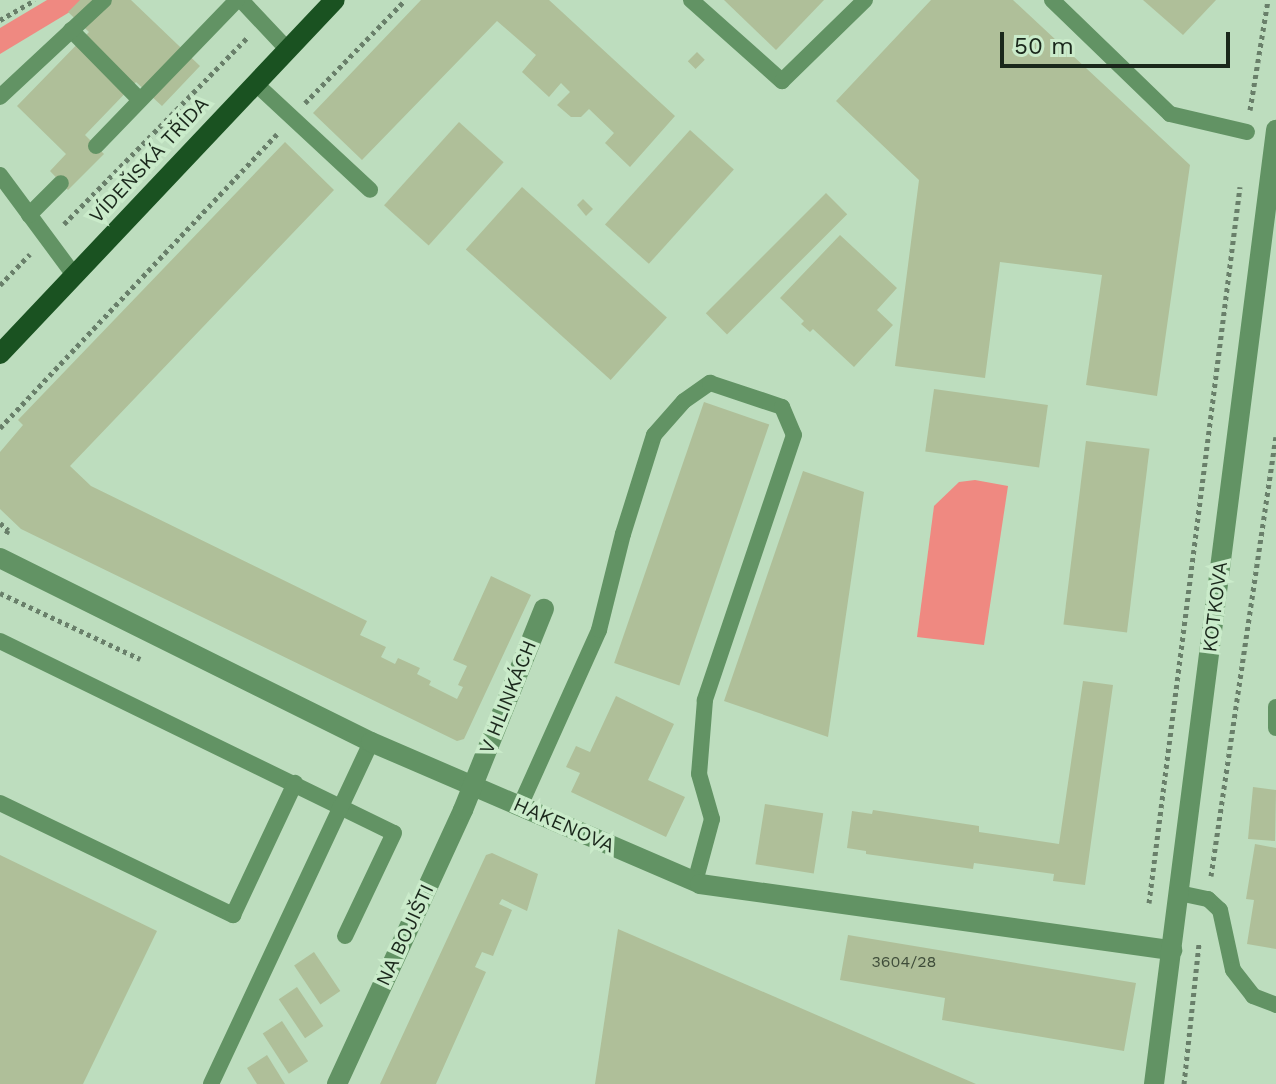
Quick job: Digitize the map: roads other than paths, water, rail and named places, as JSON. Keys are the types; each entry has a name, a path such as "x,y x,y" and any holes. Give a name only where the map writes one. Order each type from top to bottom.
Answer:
{"main road":[{"name":"VÍDEŇSKÁ TŘÍDA","path":"0,354 335,0"}],"street":[{"name":"KOTKOVA","path":"1154,1084 1276,130"},
{"name":"HAKENOVA","path":"0,558 371,742 695,882 1172,950"},
{"name":"V HLINKÁCH","path":"472,785 544,609"},
{"name":"NA BOJIŠTI","path":"337,1084 472,785"}],"lane":[{"path":"0,97 104,0"},
{"path":"96,146 239,0 288,50"},
{"path":"691,0 782,81 865,0"},
{"path":"1052,0 1170,114 1247,132"},
{"path":"71,30 140,100"},
{"path":"255,83 370,190"},
{"path":"0,175 74,275"},
{"path":"29,215 61,183"},
{"path":"520,806 599,630 623,534 654,435 684,401 710,383 782,407 794,435 705,700 699,774 712,819 695,882"},
{"path":"0,641 394,833 345,936"},
{"path":"1276,707 1276,728"},
{"path":"211,1084 371,742"},
{"path":"0,803 233,915 295,783"},
{"path":"1179,893 1208,899 1220,910 1233,970 1253,996 1276,1005"}]}
